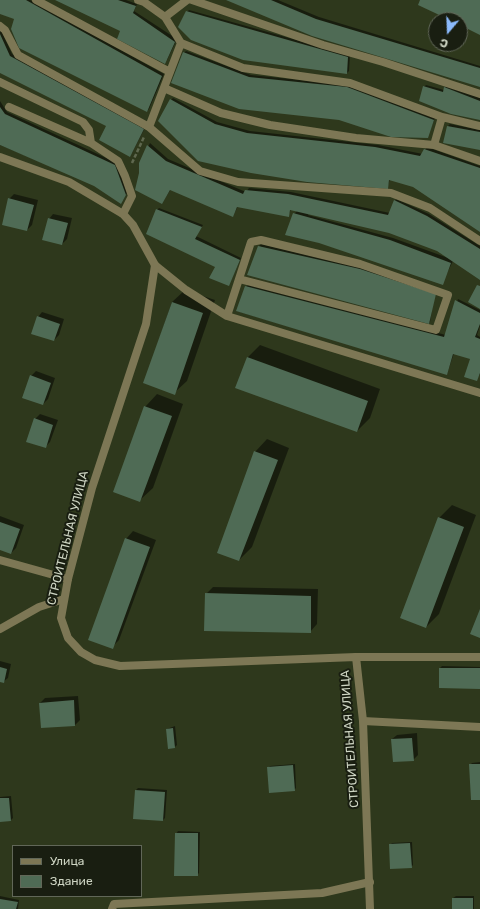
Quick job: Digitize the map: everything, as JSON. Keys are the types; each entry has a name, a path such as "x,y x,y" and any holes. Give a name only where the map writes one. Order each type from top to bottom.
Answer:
{"street":[{"path":"36,0 170,72"},
{"path":"138,0 144,2 165,17 181,43 243,68 350,83 442,117 480,126"},
{"path":"165,17 187,0"},
{"path":"192,0 323,45 383,62 480,94"},
{"path":"0,26 5,30 18,55 149,127 200,171 238,182 391,193 430,208 480,241"},
{"path":"149,127 181,43"},
{"path":"0,82 83,122 89,130 91,143"},
{"path":"164,88 221,113 270,125 356,138 434,145 480,161"},
{"path":"9,107 91,143 118,161 132,196 123,214"},
{"path":"434,145 442,117"},
{"path":"0,157 69,182 123,214 133,225 155,265 186,290 227,316 480,393"},
{"path":"227,316 239,279 251,242 261,240 360,264 448,295 436,330 239,279"},
{"name":"СТРОИТЕЛЬНАЯ УЛИЦА","path":"155,265 146,324 92,488 68,579 61,618 68,638 81,652 95,660 120,666 356,657 363,721 370,909"},
{"path":"0,560 68,579"},
{"path":"0,629 39,606 64,599"},
{"path":"356,657 480,657"},
{"path":"363,721 480,727"},
{"path":"112,909 114,904 322,893 370,882"}],"path":[{"path":"125,176 140,145"}],"building":[{"path":"0,0 26,0 162,76 147,112 19,48 11,29 14,19 0,14"},
{"path":"55,0 118,0 136,6 133,13 175,42 165,64 117,39 120,31"},
{"path":"226,0 271,0 316,19 480,68 480,87 312,36"},
{"path":"420,0 480,0 480,35 468,29 468,12 433,12 418,5"},
{"path":"186,11 348,57 347,74 243,60 191,40 178,27"},
{"path":"0,34 10,56 144,129 130,157 99,140 106,126 0,73"},
{"path":"183,52 249,77 347,87 434,120 428,138 391,137 339,120 239,109 171,83"},
{"path":"423,86 443,92 444,87 480,101 480,120 451,114 419,101"},
{"path":"170,99 215,124 247,133 375,147 420,156 424,149 480,168 480,232 413,187 389,180 388,189 307,182 251,173 198,161 158,121"},
{"path":"0,107 5,114 115,165 126,195 121,204 94,186 0,145"},
{"path":"447,126 480,132 480,150 443,143"},
{"path":"147,145 166,161 243,194 245,190 288,194 388,215 394,200 427,216 480,249 480,280 437,251 389,233 290,210 289,217 237,207 233,217 170,190 162,204 135,190 139,173 139,163"},
{"path":"8,198 34,205 27,231 2,225"},
{"path":"156,209 202,227 195,239 240,260 229,286 209,278 215,267 146,234"},
{"path":"293,213 390,240 451,263 443,285 319,243 285,235"},
{"path":"48,218 68,223 62,245 42,240"},
{"path":"258,246 360,269 436,294 429,324 247,275"},
{"path":"477,285 480,286 480,309 468,302"},
{"path":"245,286 444,337 455,300 480,313 480,324 475,337 480,339 480,373 477,381 464,377 470,359 453,354 447,375 236,311"},
{"path":"172,302 203,313 175,395 143,383"},
{"path":"37,316 60,324 54,341 31,334"},
{"path":"247,357 368,401 357,432 235,388"},
{"path":"30,375 51,383 43,405 22,398"},
{"path":"144,406 172,416 140,502 113,492"},
{"path":"34,418 53,425 46,448 26,442"},
{"path":"254,451 278,460 239,561 217,553"},
{"path":"438,517 464,527 426,628 400,618"},
{"path":"0,522 20,529 11,554 0,550"},
{"path":"125,538 150,547 113,649 88,640"},
{"path":"205,593 311,596 311,633 204,631"},
{"path":"480,609 480,638 470,634"},
{"path":"0,667 7,669 4,683 0,682"},
{"path":"439,668 480,668 480,689 439,688"},
{"path":"74,700 75,726 41,728 39,703"},
{"path":"173,728 175,748 168,749 166,729"},
{"path":"412,738 414,761 393,762 391,739"},
{"path":"469,764 480,764 480,800 471,800"},
{"path":"293,765 295,791 269,793 267,767"},
{"path":"135,790 165,792 163,821 133,819"},
{"path":"0,798 9,798 11,821 0,822"},
{"path":"175,833 198,833 198,876 174,876"},
{"path":"410,843 412,868 390,869 389,844"},
{"path":"452,898 473,898 473,909 452,909"},
{"path":"0,899 18,902 16,909 0,909"}]}
